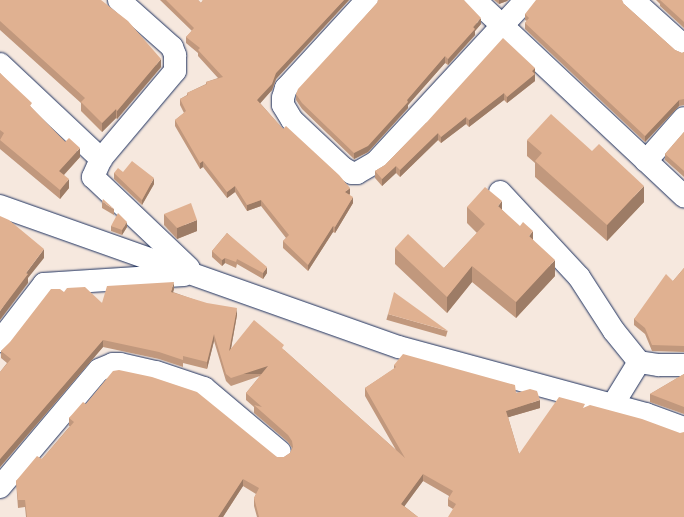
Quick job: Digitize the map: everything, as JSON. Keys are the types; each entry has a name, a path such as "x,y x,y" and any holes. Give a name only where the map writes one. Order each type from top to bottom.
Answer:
{"street":[{"path":"120,0 172,47 176,64 172,76 101,159 93,177 195,274"},
{"path":"368,0 286,88 283,98 283,105 292,120 343,168 352,173 357,173 376,162 526,0"},
{"path":"475,0 684,196"},
{"path":"633,0 684,46"},
{"path":"0,64 101,159"},
{"path":"646,161 684,118"},
{"path":"500,192 579,277 614,331 639,362 658,365 684,365"},
{"path":"0,206 399,347 646,414 684,428"},
{"path":"0,341 44,284 195,274"},
{"path":"612,406 639,362"},
{"path":"0,487 99,370 113,364 156,372 204,388 280,452"}],"building":[{"path":"0,0 101,0 128,21 161,59 117,111 116,109 102,123 81,102 85,98 0,21"},
{"path":"166,0 198,0 201,3 203,0 344,0 276,73 272,84 257,100 283,129 286,126 339,175 350,188 345,192 353,197 335,227 333,226 308,265 283,241 289,235 261,200 247,205 235,186 227,192 203,161 200,163 175,120 186,111 180,99 188,95 187,93 207,84 206,82 223,77 198,50 200,48 186,37 194,28"},
{"path":"378,0 464,0 481,18 473,27 475,29 448,59 445,56 407,100 408,102 368,146 354,153 302,103 296,94 298,89"},
{"path":"536,0 622,0 624,4 675,50 684,52 684,99 679,100 645,136 525,23 529,18 525,14"},
{"path":"660,0 684,0 684,22"},
{"path":"503,38 535,68 532,71 535,74 507,97 504,93 469,120 466,117 441,137 438,133 400,170 396,166 382,179 375,171 385,165 426,123"},
{"path":"0,73 32,103 30,106 65,142 69,138 80,148 59,171 69,179 60,190 0,140 4,133 0,130"},
{"path":"551,114 592,151 599,144 644,186 607,225 535,161 542,153 527,140"},
{"path":"684,132 684,171 665,154"},
{"path":"132,161 154,178 142,200 114,173 118,168 123,172"},
{"path":"485,187 502,201 498,206 520,226 523,222 533,231 529,236 555,260 516,302 472,266 447,297 395,248 408,234 444,268 485,224 467,207"},
{"path":"103,199 114,209 102,202"},
{"path":"191,203 197,220 177,228 164,214"},
{"path":"118,213 127,222 122,230 111,226"},
{"path":"0,216 9,220 44,249 0,311"},
{"path":"227,233 267,267 263,273 237,259 236,262 225,258 222,260 212,251"},
{"path":"684,268 684,346 652,345 645,328 634,319 666,274 673,281"},
{"path":"174,282 171,292 207,303 237,308 229,351 254,320 284,345 282,348 405,458 365,388 396,367 394,365 403,354 515,385 516,393 530,389 537,391 540,400 506,411 519,454 559,397 585,404 583,408 590,405 642,419 680,433 684,432 684,517 448,517 456,504 448,499 453,491 423,474 401,504 418,517 259,517 254,498 259,488 243,479 218,517 27,517 25,500 18,500 16,481 37,456 42,459 74,422 69,418 83,402 86,404 113,371 119,370 152,377 197,392 277,457 284,457 290,453 293,447 288,435 254,405 262,407 246,393 268,366 231,378 226,374 214,334 207,362 183,356 183,360 159,352 103,340 0,459 0,372 11,359 1,351 51,289 60,289 64,292 67,288 85,287 102,303 107,286"},
{"path":"394,292 448,331 388,314"},
{"path":"684,374 684,407 650,394"}]}
